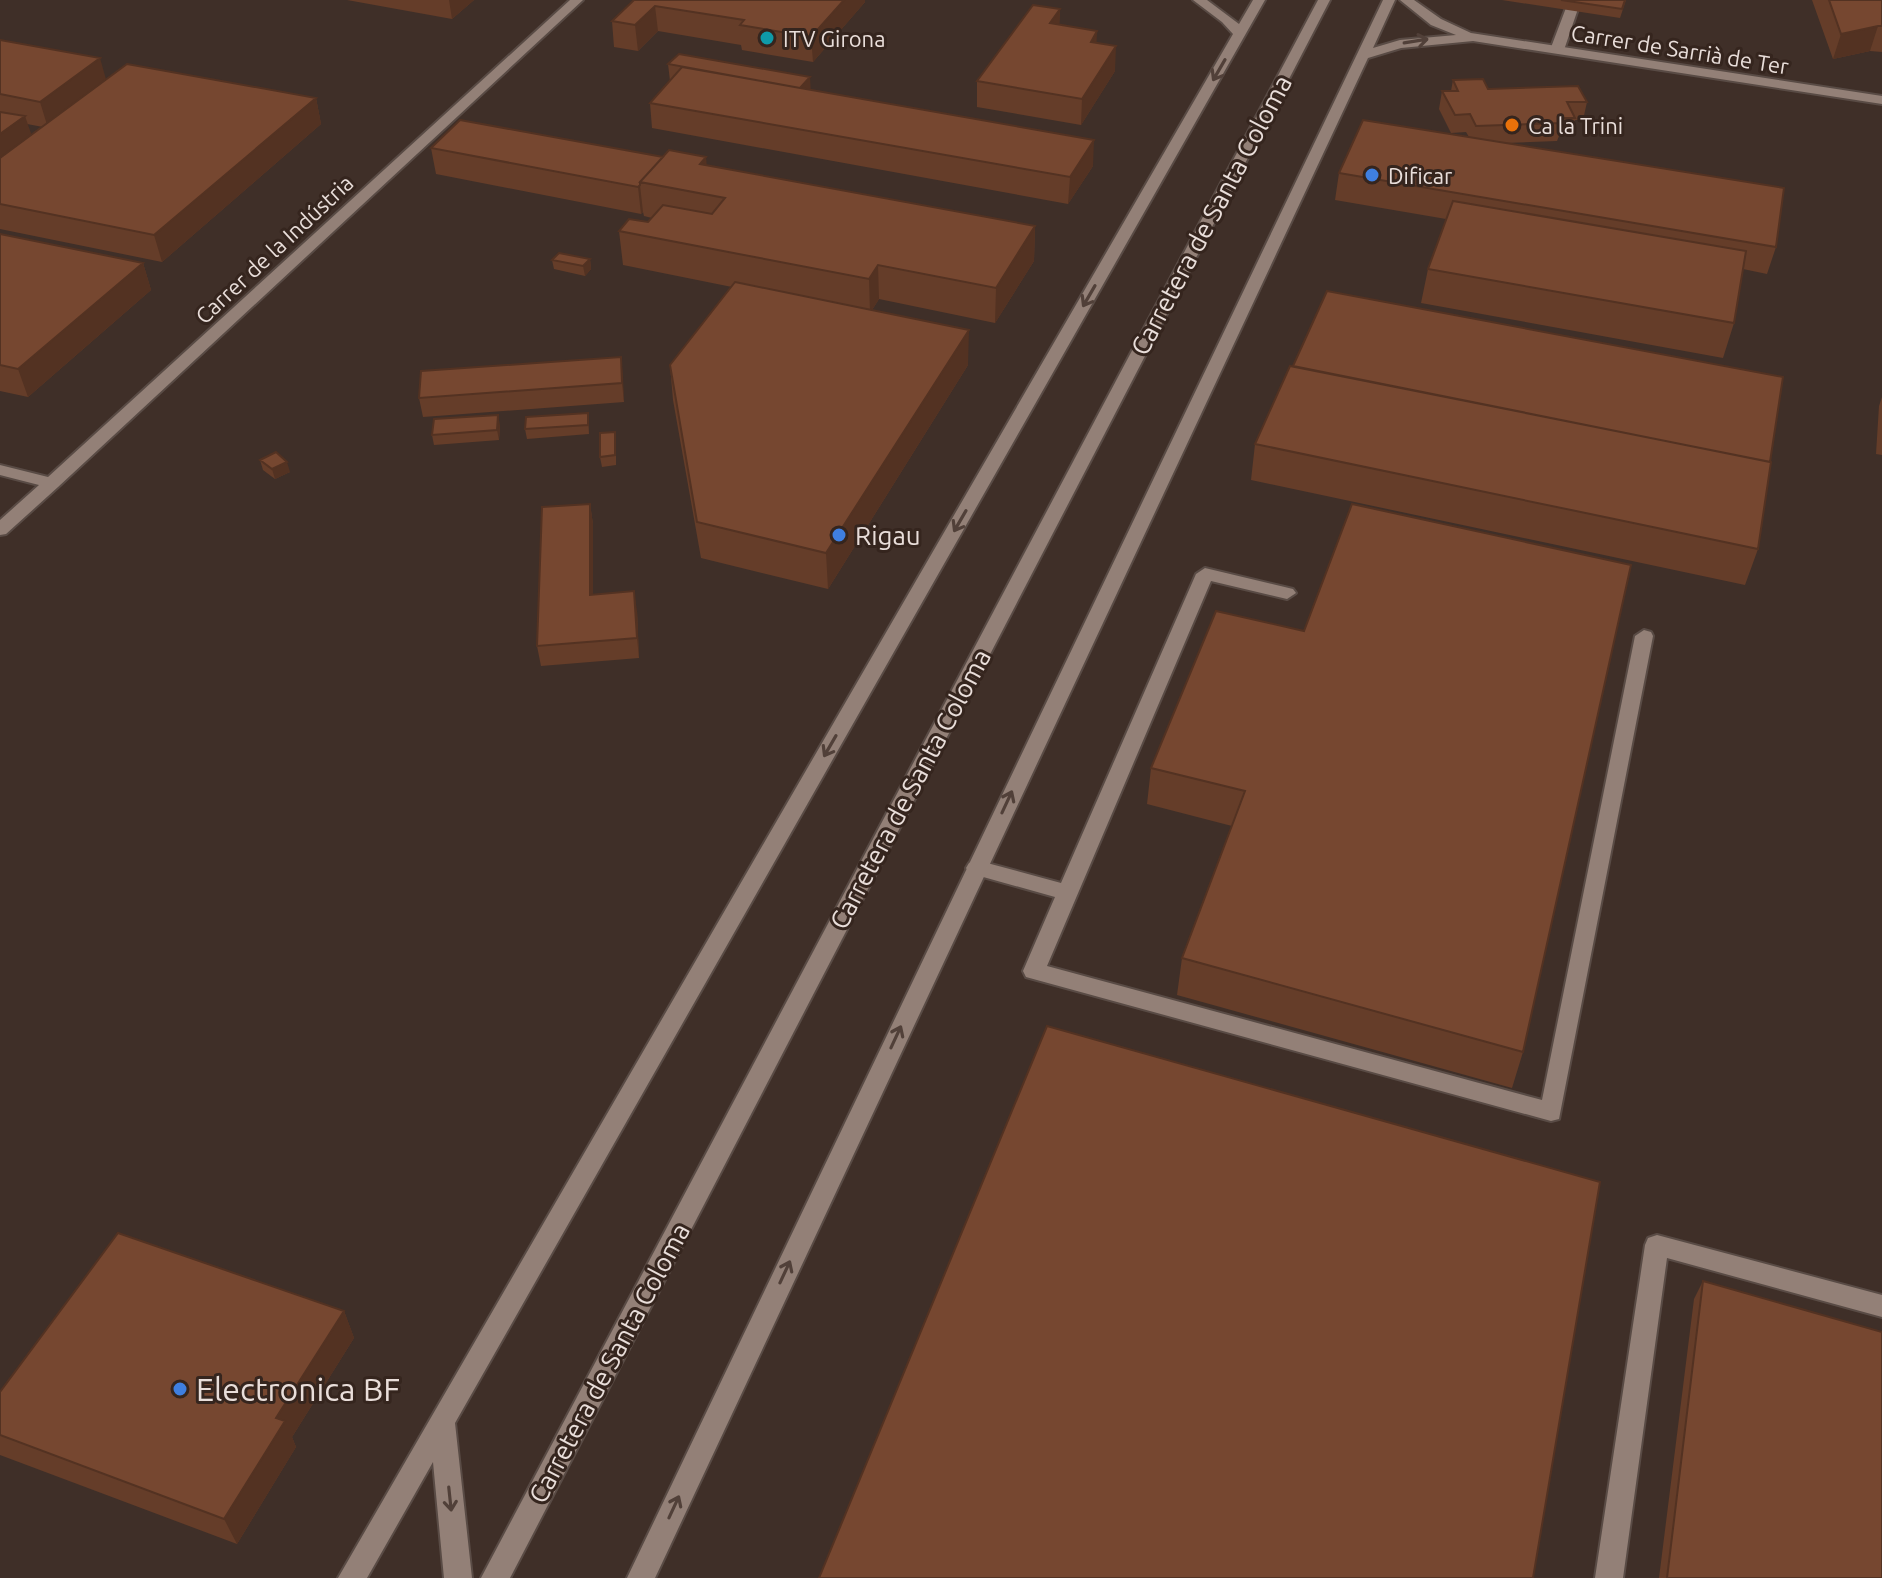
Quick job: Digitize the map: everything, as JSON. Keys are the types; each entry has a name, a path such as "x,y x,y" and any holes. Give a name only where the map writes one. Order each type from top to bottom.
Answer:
{"street":[{"name":"Carrer de la Indústria","path":"0,530 577,0"},
{"path":"1199,0 1217,10 1239,33"},
{"path":"352,1578 1259,0"},
{"name":"Carretera de Santa Coloma","path":"495,1578 743,1113 850,901 1324,0"},
{"path":"641,1578 1389,0"},
{"name":"Carrer de Sarrià de Ter","path":"1406,0 1436,22 1473,37 1882,100"},
{"path":"1557,50 1575,0"},
{"name":"Carrer de Sarrià de Ter","path":"1360,56 1412,42 1473,37"},
{"path":"0,470 52,483"},
{"path":"1287,593 1205,574 1034,971 1551,1112 1644,636"},
{"path":"976,868 1068,893"},
{"path":"1609,1578 1657,1245 1882,1306"},
{"path":"442,1421 458,1578"}],"building":[{"path":"634,0 844,0 811,37 740,25 744,20 655,6 635,25 612,21"},
{"path":"1561,0 1625,0 1622,9"},
{"path":"1829,0 1882,0 1882,26 1841,34"},
{"path":"1033,5 1060,9 1050,23 1097,31 1091,42 1116,46 1082,99 977,81"},
{"path":"0,40 100,58 40,102 0,94"},
{"path":"679,54 810,77 800,88 668,64"},
{"path":"127,64 316,98 154,235 0,204 0,158"},
{"path":"682,67 1094,140 1070,177 650,103"},
{"path":"1483,79 1488,89 1578,86 1587,102 1567,102 1575,118 1559,118 1561,123 1476,126 1470,114 1455,115 1442,91 1458,91 1453,80"},
{"path":"0,112 25,116 0,134"},
{"path":"460,120 663,157 638,187 431,148"},
{"path":"1363,120 1784,188 1776,247 1339,173"},
{"path":"669,150 706,157 700,164 1035,226 996,288 878,265 869,279 619,231 629,219 648,222 663,205 712,214 725,198 640,182"},
{"path":"1453,201 1746,251 1734,323 1428,269"},
{"path":"0,234 143,263 18,369 0,365"},
{"path":"559,253 590,259 583,266 552,260"},
{"path":"735,282 969,330 826,553 697,522 670,365"},
{"path":"1327,291 1783,377 1770,462 1293,366"},
{"path":"621,357 622,383 419,398 421,371"},
{"path":"1290,366 1771,462 1758,549 1255,444"},
{"path":"588,413 588,425 525,429 526,417"},
{"path":"498,415 497,430 432,435 434,419"},
{"path":"615,432 615,455 600,457 600,433"},
{"path":"276,452 287,462 272,469 260,460"},
{"path":"590,504 590,595 634,591 637,638 537,646 542,507"},
{"path":"1352,504 1631,565 1523,1052 1182,958 1245,791 1151,768 1216,611 1304,631"},
{"path":"1047,1026 1600,1182 1533,1578 819,1578"},
{"name":"Electronica BF","path":"118,1233 344,1311 276,1418 285,1421 224,1519 0,1435 0,1392"},
{"path":"1703,1281 1882,1332 1882,1578 1667,1578"}],"place":[{"name":"ITV Girona","path":"767,38"},
{"name":"Ca la Trini","path":"1512,125"},
{"name":"Dificar","path":"1372,175"},
{"name":"Rigau","path":"839,535"},
{"name":"Electronica BF","path":"180,1389"}]}
